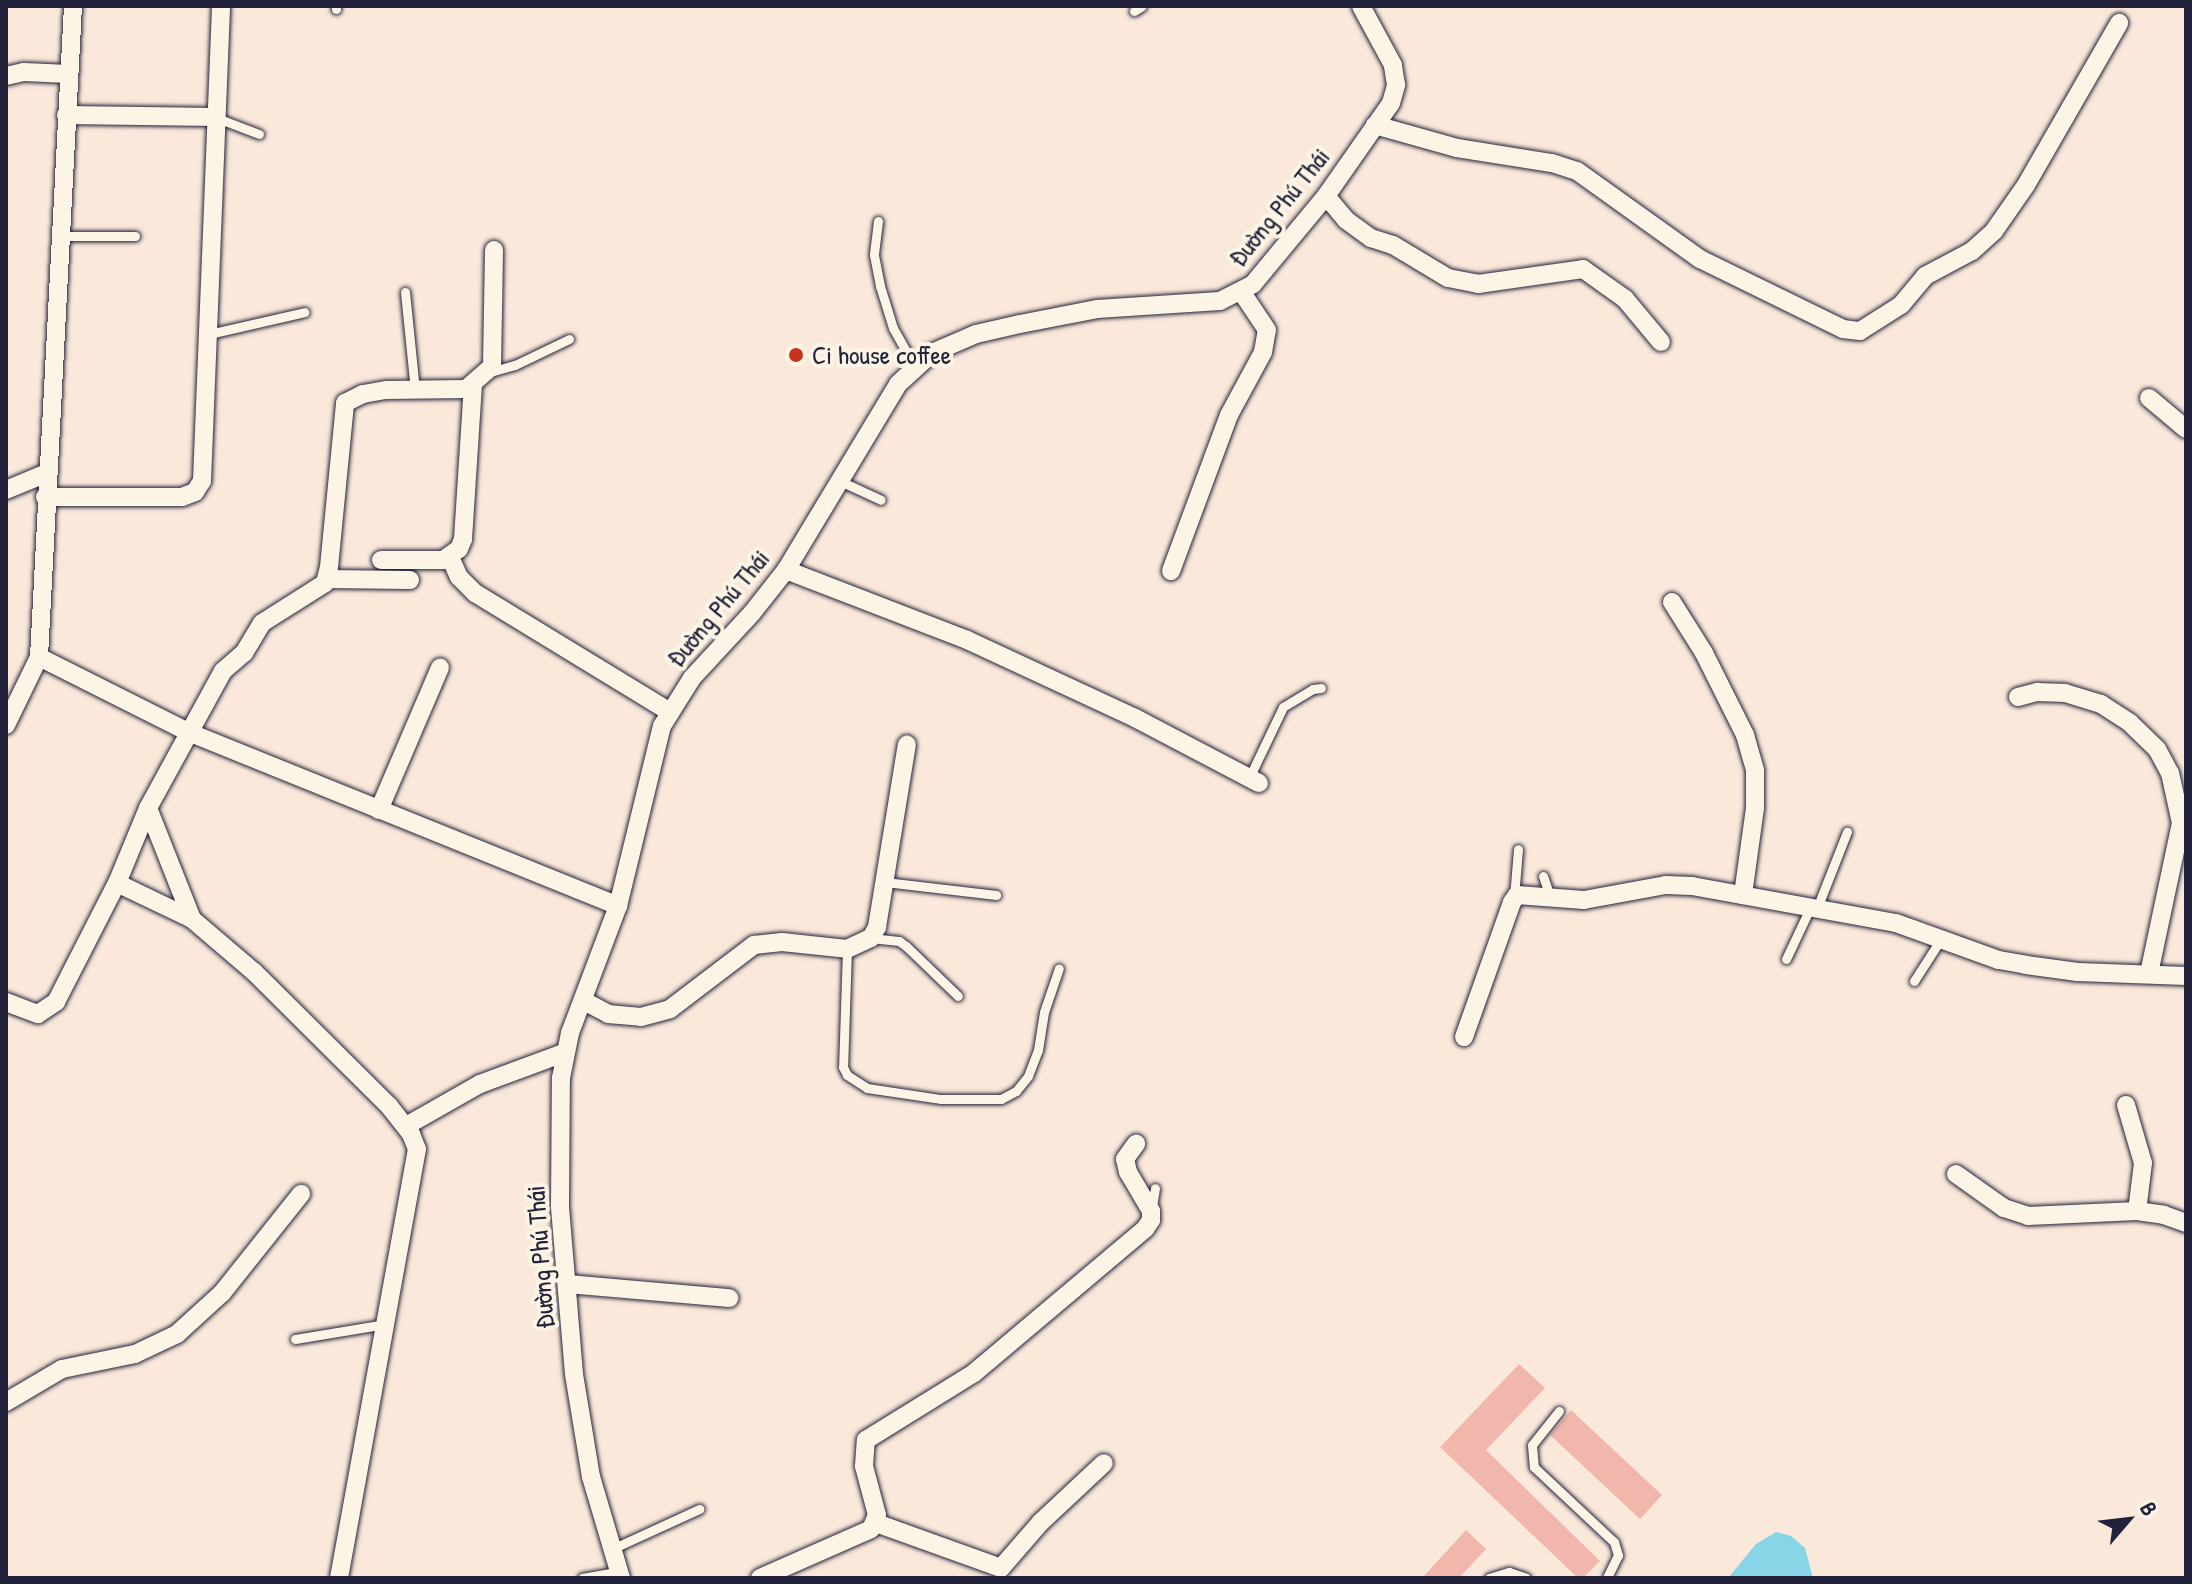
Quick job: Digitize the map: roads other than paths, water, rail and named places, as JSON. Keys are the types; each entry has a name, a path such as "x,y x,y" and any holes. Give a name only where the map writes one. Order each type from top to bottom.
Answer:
{"street":[{"path":"6,725 39,657 73,6"},
{"path":"45,497 182,497 195,492 204,474 221,6"},
{"name":"Đường Phú Thái","path":"620,1575 591,1477 574,1374 560,1206 564,1053 618,906 653,755 670,712 692,678 745,621 786,570 879,410 915,367 948,345 1006,327 1097,309 1220,301 1253,284 1326,196 1391,103 1396,85 1393,65 1361,6"},
{"path":"1375,125 1457,148 1552,163 1577,171 1700,259 1843,329 1860,331 1901,305 1925,276 1972,251 1994,231 2026,185 2119,23"},
{"path":"6,76 43,71 69,74"},
{"path":"66,115 216,117"},
{"path":"1326,196 1346,220 1371,238 1393,245 1448,278 1478,284 1583,269 1625,299 1661,342"},
{"path":"6,1002 38,1014 56,1002 117,883 148,808 223,671 244,653 257,627 317,591 327,579 343,406 363,394 466,389 480,379 494,361 494,250"},
{"path":"1171,571 1229,415 1263,352 1267,330 1241,291"},
{"path":"381,560 443,560 450,557 463,539 480,379"},
{"path":"2149,398 2186,429"},
{"path":"6,490 47,473"},
{"path":"450,557 459,577 475,593 670,712"},
{"path":"786,570 967,640 1163,731 1254,780"},
{"path":"327,579 410,580"},
{"path":"1672,602 1704,653 1745,735 1755,771 1755,808 1743,895"},
{"path":"39,657 188,732 618,906"},
{"path":"379,810 440,668"},
{"path":"2018,697 2037,692 2065,693 2101,704 2130,723 2157,749 2170,773 2181,823 2149,974"},
{"path":"584,1001 608,1014 641,1017 670,1009 754,945 782,942 847,949 871,938 877,927 907,744"},
{"path":"148,808 192,919"},
{"path":"117,883 192,919 254,972 406,1126 417,1149 339,1578"},
{"path":"1464,1037 1514,897 1619,896 1666,885 1743,895 1896,923 1999,960 2026,965 2078,972 2186,976"},
{"path":"406,1126 480,1084 564,1053"},
{"path":"2126,1105 2143,1163 2137,1211"},
{"path":"876,1523 864,1466 866,1440 984,1366 1134,1240 1150,1223 1151,1211 1126,1164 1126,1155 1136,1144"},
{"path":"1956,1174 2004,1208 2028,1216 2137,1211 2164,1215 2186,1223"},
{"path":"6,1402 62,1369 135,1354 177,1334 222,1293 301,1194"},
{"path":"568,1284 729,1298"},
{"path":"876,1523 1008,1573 1041,1522 1104,1463"},
{"path":"760,1578 862,1535 876,1523"}],"lane":[{"path":"216,117 259,134"},
{"path":"878,221 874,255 880,286 893,328 915,367"},
{"path":"59,236 135,236"},
{"path":"405,292 415,390"},
{"path":"209,334 305,312"},
{"path":"480,379 569,339"},
{"path":"838,480 881,500"},
{"path":"1254,780 1283,707 1313,689 1321,688"},
{"path":"1786,959 1814,908 1847,832"},
{"path":"1514,897 1518,849"},
{"path":"1543,876 1551,899"},
{"path":"885,882 996,895"},
{"path":"871,938 899,941 958,996"},
{"path":"1914,981 1941,939"},
{"path":"847,949 843,1067 847,1075 867,1088 941,1099 1001,1099 1016,1091 1028,1076 1038,1050 1044,1012 1059,968"},
{"path":"1151,1211 1155,1188"},
{"path":"295,1339 386,1324"},
{"path":"1559,1411 1532,1445 1534,1467 1614,1542 1618,1555 1607,1578"},
{"path":"614,1548 699,1509"},
{"path":"1489,1578 1509,1572 1526,1578"},
{"path":"582,1578 620,1575"}],"water":[{"path":"1776,1532 1791,1536 1805,1548 1813,1578 1728,1578 1756,1544"}],"place":[{"name":"Ci house coffee","path":"796,355"}]}
